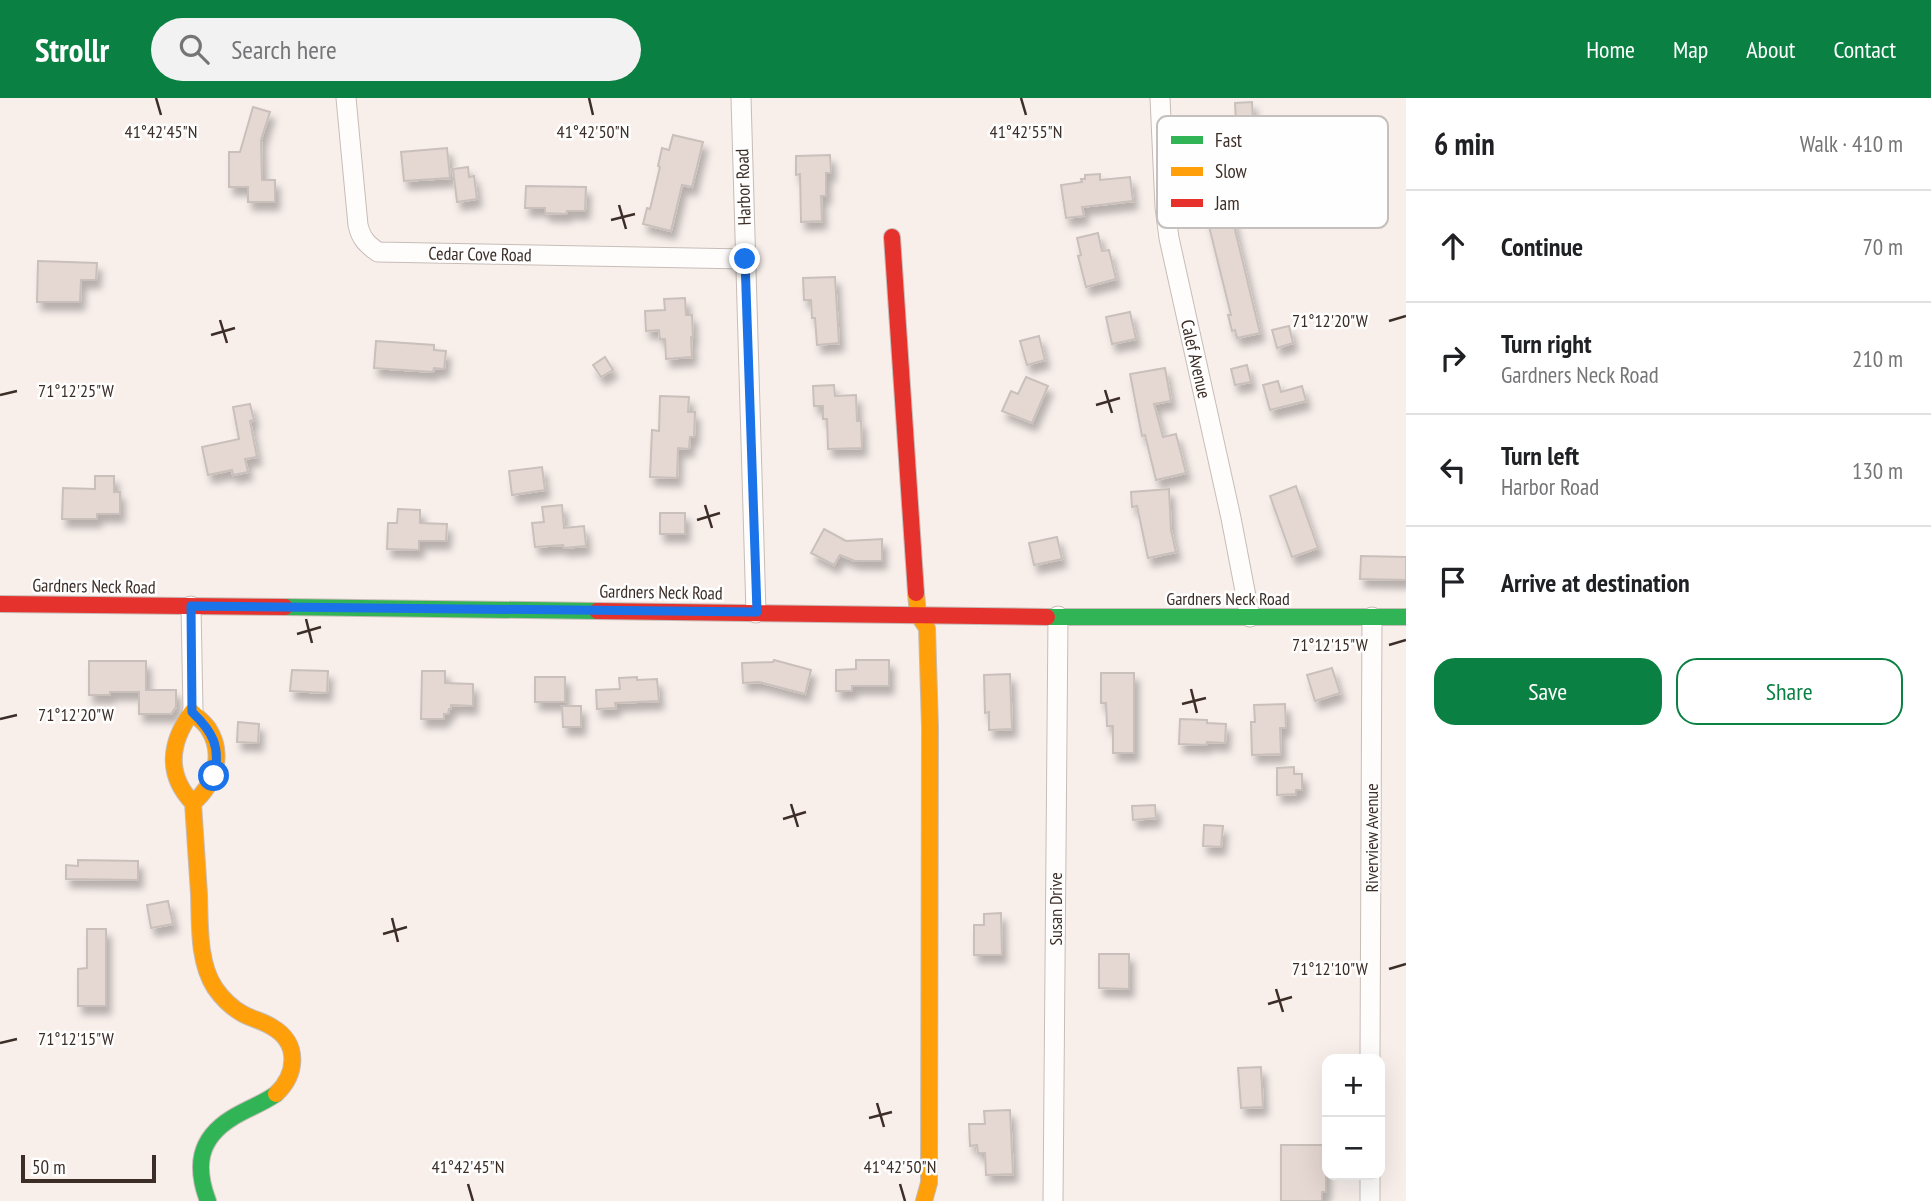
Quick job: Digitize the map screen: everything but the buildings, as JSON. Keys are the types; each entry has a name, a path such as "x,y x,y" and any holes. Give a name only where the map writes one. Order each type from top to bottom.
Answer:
{"street":[{"name":"Cedar Cove Road","path":"346,98 358,225 361,237 378,252 745,259"},
{"name":"Harbor Road","path":"741,98 757,612"},
{"name":"Calef Avenue","path":"1160,98 1161,116"},
{"name":"Calef Avenue","path":"1168,228 1250,618"},
{"path":"892,237 918,615 927,628 930,727 929,1183 925,1201"},
{"name":"Gardners Neck Road","path":"0,604 1058,617 1406,617"},
{"path":"191,606 192,712 177,734 174,751 177,781 180,789 193,803 202,950 207,971 222,997 242,1013 281,1033 292,1046 294,1056 288,1080 278,1093 232,1118 210,1137 202,1153 200,1171 202,1187 208,1201"},
{"name":"Susan Drive","path":"1053,1201 1058,617"},
{"name":"Riverview Avenue","path":"1370,1054 1372,617"},
{"path":"192,712 208,727 216,746 217,763 209,785 193,803"},
{"path":"1370,1180 1370,1201"}],"traffic: fast":[{"path":"285,607 597,611"},
{"path":"1047,617 1406,617"},
{"path":"208,1201 201,1177 201,1165 202,1155 212,1135 232,1118 276,1094"}],"traffic: slow":[{"path":"916,593 918,615 927,628 930,727 929,1183 924,1201"},
{"path":"193,803 212,778 217,758 208,728 192,712 179,735 174,758 178,781 193,803 200,931 205,967 215,988 235,1009 272,1027 287,1041 291,1050 291,1068 276,1094"}],"traffic: jam":[{"path":"892,237 916,593"},
{"path":"0,604 285,607"},
{"path":"597,611 1047,617"}],"route":[{"path":"214,776 217,763 216,746 208,727 192,712 191,606 757,612 745,259"}]}
